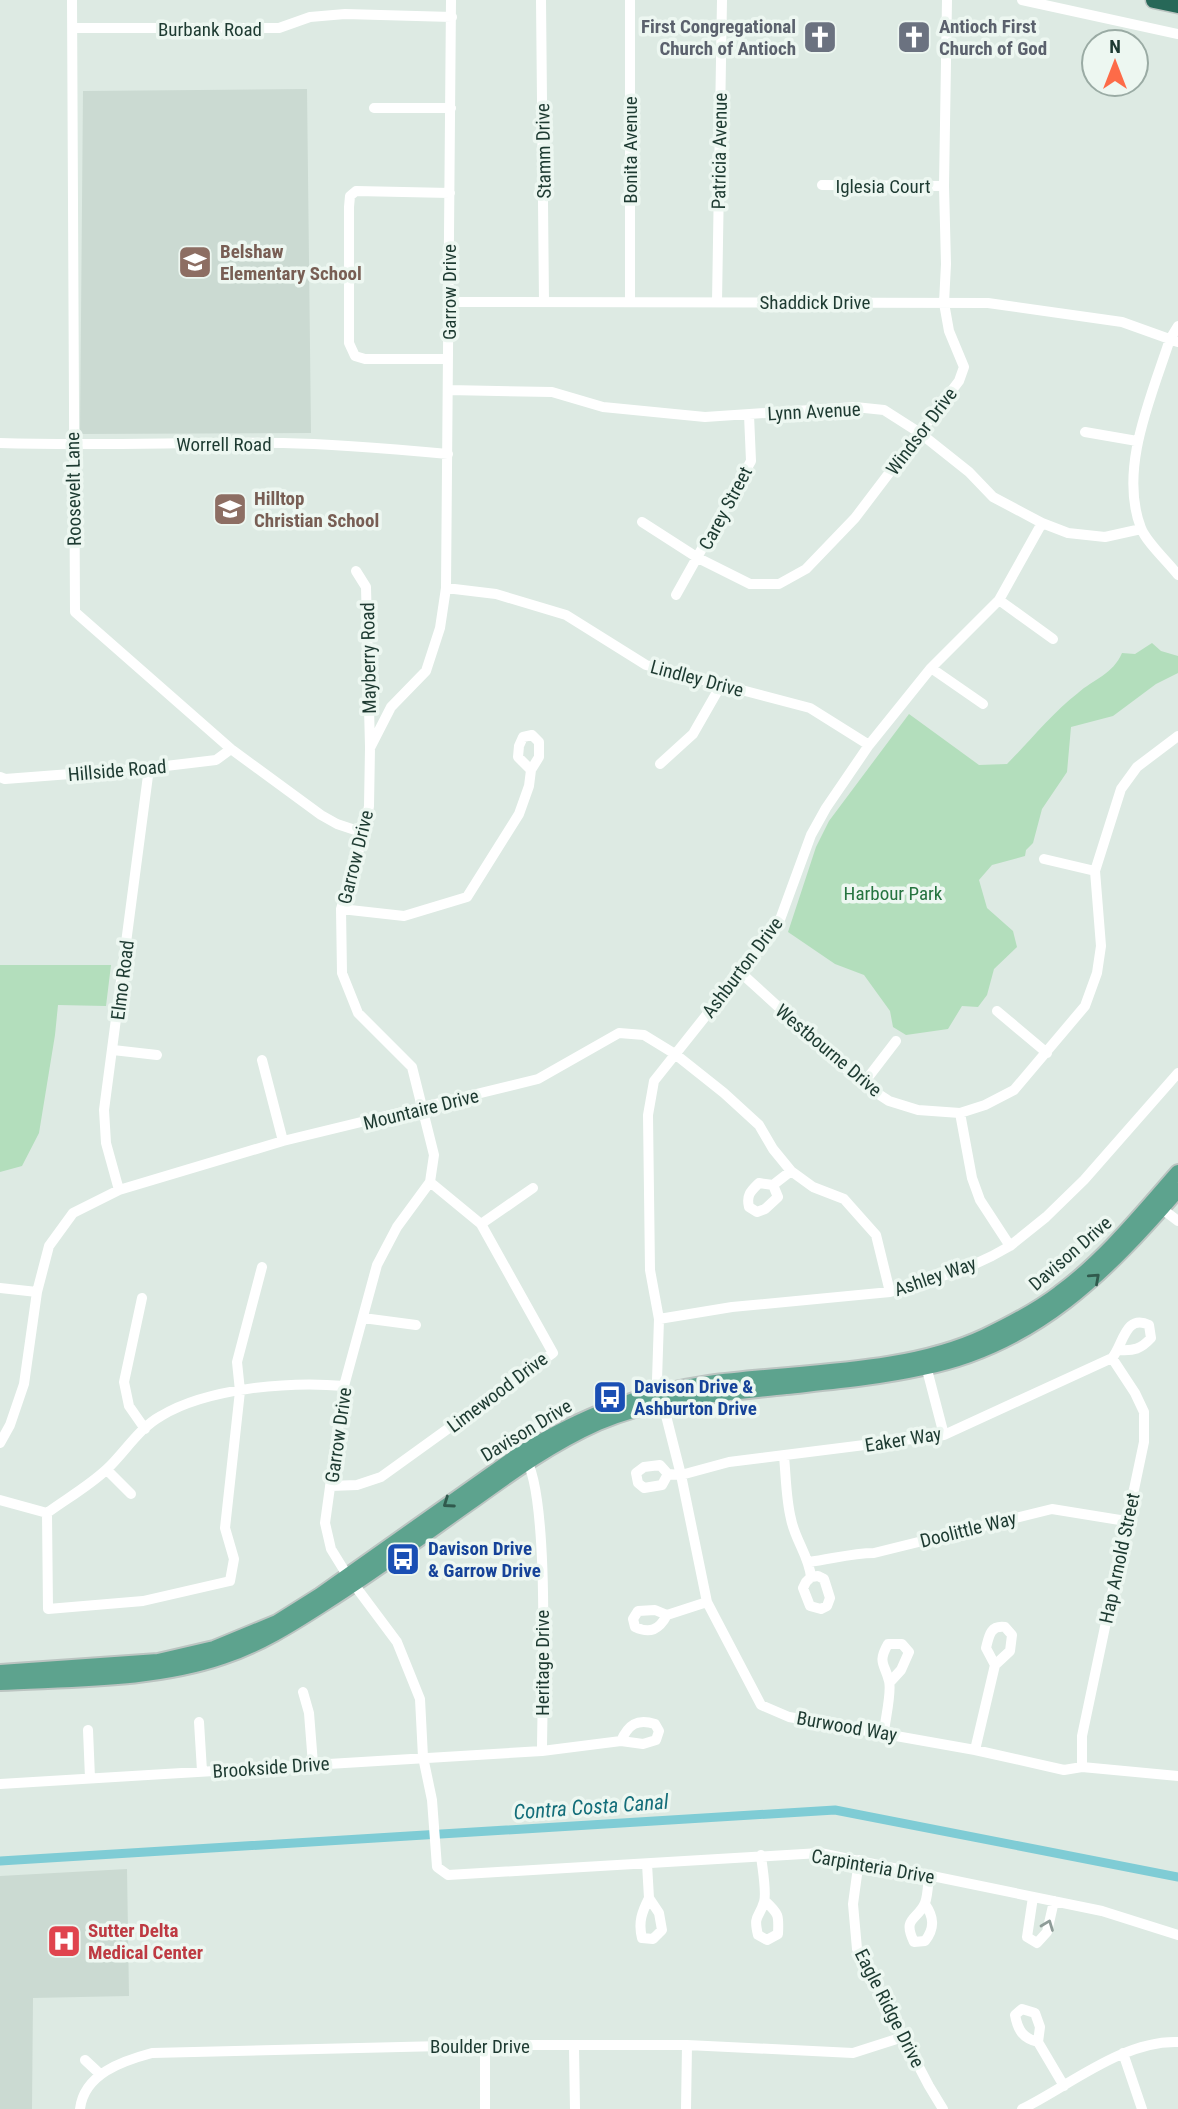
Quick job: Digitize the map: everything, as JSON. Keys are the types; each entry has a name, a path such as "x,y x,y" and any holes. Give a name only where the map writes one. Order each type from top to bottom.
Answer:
{"highway":[{"path":"1154,0 1178,5"}],"main road":[{"name":"Davison Drive","path":"0,1683 129,1675 183,1667 222,1657 277,1634 525,1457 662,1398 846,1381 984,1350 1042,1319 1100,1275 1157,1205 1178,1172"},
{"name":"Davison Drive","path":"1157,1205 1178,1190"},
{"name":"Davison Drive","path":"0,1672 158,1661 214,1648 277,1622 351,1580"}],"street":[{"name":"Roosevelt Lane","path":"72,0 75,612 231,749 321,815 337,824 364,833"},
{"name":"Garrow Drive","path":"437,1867 433,1817 423,1757 420,1699 397,1642 331,1549 325,1523 344,1386 377,1265 397,1227 430,1182 434,1155 412,1067 358,1013 342,973 341,909 364,833 369,806 370,748 391,707 426,671 440,628 446,588 451,0"},
{"name":"Stamm Drive","path":"541,0 544,302"},
{"name":"Bonita Avenue","path":"630,0 630,301"},
{"name":"Patricia Avenue","path":"717,302 722,0"},
{"name":"Windsor Drive","path":"642,522 698,558 750,584 779,584 806,569 855,517 959,381 964,367 949,331 944,303 947,0"},
{"path":"1022,0 1178,33"},
{"name":"Burbank Road","path":"73,28 279,28 310,17 345,14 452,17"},
{"path":"374,108 451,108"},
{"name":"Iglesia Court","path":"822,186 944,186"},
{"path":"449,359 365,359 355,356 349,343 349,196 356,191 450,193"},
{"name":"Shaddick Drive","path":"448,302 988,303 1122,322 1174,341"},
{"path":"1178,326 1137,441 1134,461 1135,498 1141,529 1178,575"},
{"name":"Lynn Avenue","path":"448,390 552,392 603,407 705,417 855,407 884,410 969,472 993,497 1042,523 1068,533 1105,537 1141,529"},
{"name":"Carey Street","path":"676,595 751,461 749,415"},
{"path":"1086,432 1137,441"},
{"name":"Worrell Road","path":"0,443 283,443 449,454"},
{"name":"Ashburton Drive","path":"662,1398 657,1380 659,1319 650,1269 648,1115 654,1081 778,925 811,835 825,808 869,746 931,668 999,600 1042,523"},
{"name":"Mayberry Road","path":"356,571 366,587 370,748"},
{"name":"Lindley Drive","path":"446,588 496,594 566,615 646,665 810,708 869,746"},
{"path":"999,600 1053,639"},
{"path":"931,668 983,704"},
{"path":"660,764 693,734 721,685"},
{"name":"Westbourne Drive","path":"740,972 863,1084 889,1101 918,1110 960,1113 985,1105 1014,1090 1086,1006 1097,974 1101,946 1095,871 1121,789 1137,768 1178,736"},
{"name":"Hillside Road","path":"0,778 149,768 216,760 231,749"},
{"name":"Elmo Road","path":"119,1190 106,1143 104,1110 149,768"},
{"path":"341,909 404,916 467,897 519,814 529,786 531,770"},
{"path":"1044,859 1095,871"},
{"path":"997,1011 1047,1053"},
{"name":"Mountaire Drive","path":"0,1443 10,1425 23,1384 37,1292 49,1246 73,1213 119,1190 284,1141 538,1079 619,1033 644,1035 675,1054 759,1125 773,1149 791,1171 813,1187 844,1199 876,1235 890,1292"},
{"path":"863,1084 897,1041"},
{"path":"113,1050 158,1055"},
{"path":"262,1060 284,1141"},
{"name":"Ashley Way","path":"659,1319 732,1307 890,1292 962,1270 1010,1246 1046,1217 1084,1180 1178,1073"},
{"path":"960,1113 972,1178 980,1200 1010,1246"},
{"path":"773,1185 791,1171"},
{"name":"Limewood Drive","path":"330,1486 357,1485 381,1477 553,1353 481,1224 430,1182"},
{"path":"481,1224 533,1188"},
{"path":"1157,1205 1178,1221"},
{"path":"47,1513 48,1609 143,1601 230,1581 234,1559 225,1528 240,1391 237,1362 261,1267"},
{"path":"0,1287 37,1292"},
{"path":"142,1298 124,1382 129,1406 145,1429"},
{"path":"363,1318 416,1325"},
{"name":"Eaker Way","path":"668,1474 681,1475 729,1462 944,1435 1116,1354"},
{"name":"Hap Arnold Street","path":"1082,1767 1082,1736 1144,1442 1144,1412 1116,1354"},
{"path":"925,1362 944,1435"},
{"path":"47,1513 107,1470 160,1416 203,1396 313,1383 344,1386"},
{"name":"Burwood Way","path":"662,1398 707,1602 761,1704 789,1717 884,1732 1064,1770 1082,1767 1178,1776"},
{"path":"784,1456 791,1519 809,1562 811,1577"},
{"name":"Heritage Drive","path":"525,1457 532,1473 542,1542 542,1751"},
{"path":"107,1470 131,1494"},
{"path":"0,1500 47,1513"},
{"name":"Doolittle Way","path":"809,1562 852,1553 874,1553 1052,1508 1126,1521"},
{"path":"481,1574 542,1571"},
{"path":"667,1615 707,1602"},
{"path":"975,1750 995,1665"},
{"path":"884,1732 890,1682"},
{"path":"303,1692 309,1713 313,1764"},
{"path":"199,1722 202,1771"},
{"path":"88,1730 90,1778"},
{"name":"Brookside Drive","path":"0,1784 542,1751 621,1741"},
{"name":"Carpinteria Drive","path":"437,1867 448,1875 820,1853 1102,1911 1178,1935"},
{"path":"761,1855 765,1902"},
{"name":"Eagle Ridge Drive","path":"859,1860 853,1904 857,1949 943,2109"},
{"path":"646,1864 649,1898"},
{"path":"925,1904 929,1875"},
{"path":"1033,1897 1027,1937 1037,1943 1047,1932 1054,1901"},
{"name":"Boulder Drive","path":"100,2074 128,2060 152,2053 485,2045 687,2045 853,2053 903,2037"},
{"path":"1022,2109 1123,2053 1164,2041 1178,2042"},
{"path":"1038,2042 1063,2086"},
{"path":"485,2045 485,2109"},
{"path":"686,2109 687,2045"},
{"path":"574,2046 575,2109"},
{"path":"1123,2053 1142,2109"},
{"path":"80,2109 82,2094 100,2074 85,2060"}],"shaded area":[{"name":"Belshaw Elementary School","path":"307,89 311,433 80,434 83,91"},
{"name":"Sutter Delta Medical Center","path":"127,1869 129,1996 33,1998 32,2109 0,2109 0,1876"}],"green space":[{"name":"Harbour Park","path":"1152,643 1161,651 1178,656 1178,673 1156,684 1113,716 1071,727 1067,772 1042,809 1033,843 1026,850 1025,856 992,865 979,880 987,908 1013,931 1017,947 994,969 987,995 978,1007 962,1006 948,1029 906,1035 893,1027 890,1011 864,975 835,964 788,932 816,847 829,821 909,714 979,765 1007,764 1059,709 1114,666 1122,653 1135,654"},
{"path":"0,965 111,965 106,1006 58,1005 39,1133 22,1166 0,1172"}],"waterway":[{"name":"Contra Costa Canal","path":"0,1861 835,1810 1178,1877"}],"place":[{"name":"First Congregational Church of Antioch","path":"820,37"},
{"name":"Antioch First Church of God","path":"914,37"},
{"name":"Belshaw Elementary School","path":"195,262"},
{"name":"Hilltop Christian School","path":"230,509"},
{"name":"Davison Drive & Ashburton Drive","path":"610,1397"},
{"name":"Davison Drive & Garrow Drive","path":"403,1559"},
{"name":"Sutter Delta Medical Center","path":"64,1941"}]}
